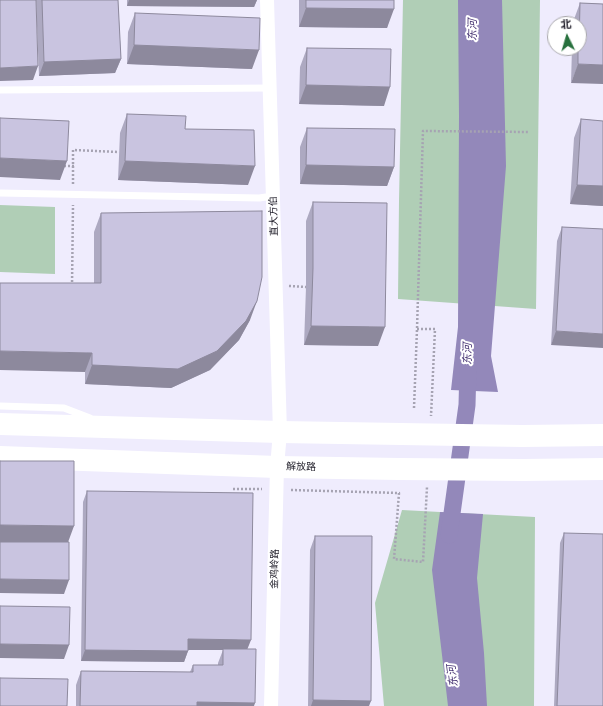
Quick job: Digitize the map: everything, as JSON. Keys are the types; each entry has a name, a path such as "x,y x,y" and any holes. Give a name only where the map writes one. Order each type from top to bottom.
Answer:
{"main road":[{"path":"0,424 280,432 522,436 603,435"},
{"name":"解放路","path":"0,457 277,467 523,470 603,469"}],"street":[{"name":"直大方伯","path":"267,0 280,432"},
{"name":"金鸡岭路","path":"271,706 276,490 280,432"}],"lane":[{"path":"0,90 270,88"},
{"path":"0,193 259,198 273,196"},
{"path":"0,406 64,408 112,427"}],"path":[{"path":"414,408 423,131 528,132"},
{"path":"73,190 73,150 120,152"},
{"path":"61,166 74,166"},
{"path":"72,286 73,198"},
{"path":"233,489 399,493 394,558"}],"green space":[{"path":"403,0 540,0 536,309 398,299"},
{"path":"0,205 55,207 55,274 0,272"},
{"path":"402,510 535,517 534,706 384,706 375,603"}],"water":[{"path":"458,0 502,0 506,166 491,356 498,392 451,390 458,327"},
{"path":"440,512 483,514 477,578 487,706 448,706 432,570"}],"building":[{"path":"0,0 36,0 38,66 0,68"},
{"path":"42,0 118,0 121,59 44,62"},
{"path":"306,0 394,0 394,9 306,8"},
{"path":"580,3 603,4 603,65 578,64 578,56 587,56 587,16 580,16"},
{"path":"135,13 260,18 259,50 134,45"},
{"path":"307,48 391,49 390,87 306,85"},
{"path":"127,114 186,116 185,129 254,130 255,166 125,161"},
{"path":"0,118 69,121 67,161 0,158"},
{"path":"581,119 603,121 603,186 577,185"},
{"path":"307,128 395,129 394,167 306,165"},
{"path":"313,202 387,203 385,327 311,326"},
{"path":"262,211 262,277 257,301 246,321 217,351 178,369 92,365 92,353 0,351 0,283 101,283 101,213"},
{"path":"562,227 603,229 603,334 556,331"},
{"path":"0,461 74,461 74,526 0,525"},
{"path":"87,491 253,493 251,640 188,639 188,651 85,650"},
{"path":"564,533 603,534 603,706 557,706"},
{"path":"315,536 372,536 371,701 313,700"},
{"path":"0,542 69,542 69,580 0,579"},
{"path":"0,606 70,607 69,645 0,644"},
{"path":"223,649 256,649 255,703 197,702 197,706 80,706 81,671 193,672 193,665 223,665"},
{"path":"0,678 68,679 67,706 0,706"}],"waterway":[{"name":"东河","path":"449,535 467,405 468,367"}]}
